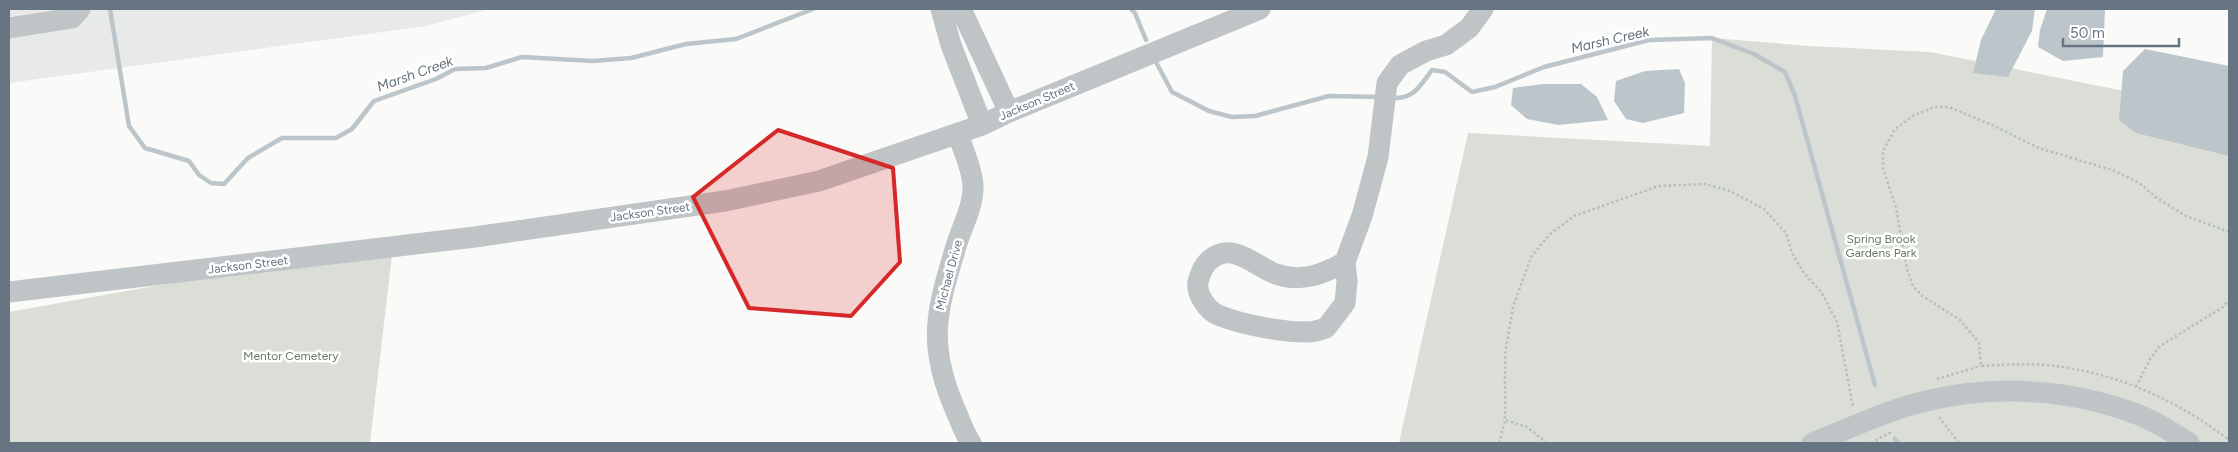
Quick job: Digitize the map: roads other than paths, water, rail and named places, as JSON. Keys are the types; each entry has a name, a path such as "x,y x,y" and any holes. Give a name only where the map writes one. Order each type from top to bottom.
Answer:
{"street":[{"path":"9,28 72,18 80,9"},
{"path":"941,9 951,45 982,125"},
{"path":"962,9 1009,112"},
{"name":"Jackson Street","path":"9,292 475,237 726,202 819,181 982,125 1009,112 1260,9"},
{"path":"1345,262 1327,272 1309,278 1292,277 1277,275 1239,254 1224,253 1210,259 1200,272 1197,288 1203,302 1216,314 1283,330 1310,332 1326,328 1345,303 1348,281 1345,262 1362,216 1378,157 1387,83 1400,65 1426,51 1446,45 1469,28 1483,9"},
{"name":"Michael Drive","path":"958,134 973,186 940,306 937,344 942,375 971,443"},
{"path":"1812,443 1924,401 1958,394 2015,390 2051,392 2101,403 2132,413 2165,428 2189,443"}],"waterway":[{"name":"Marsh Creek","path":"110,9 129,126 145,148 189,161 199,175 211,183 224,184 248,158 282,138 336,138 352,129 374,101 436,79 455,69 486,68 522,57 593,61 631,58 686,44 736,39 813,9"},
{"name":"Marsh Creek","path":"1131,9 1135,13 1146,40"},
{"name":"Marsh Creek","path":"1390,98 1410,95 1432,70 1445,72 1472,92 1495,87 1544,67 1649,40 1712,38 1754,54 1785,72 1795,96 1875,385"},
{"name":"Marsh Creek","path":"1157,64 1172,92 1209,111 1232,117 1255,116 1329,96 1380,97"},
{"name":"Marsh Creek","path":"1895,439 1898,443"}],"park label":[{"name":"Spring Brook Gardens Park","path":"1881,246"},
{"name":"Mentor Cemetery","path":"291,356"}]}
